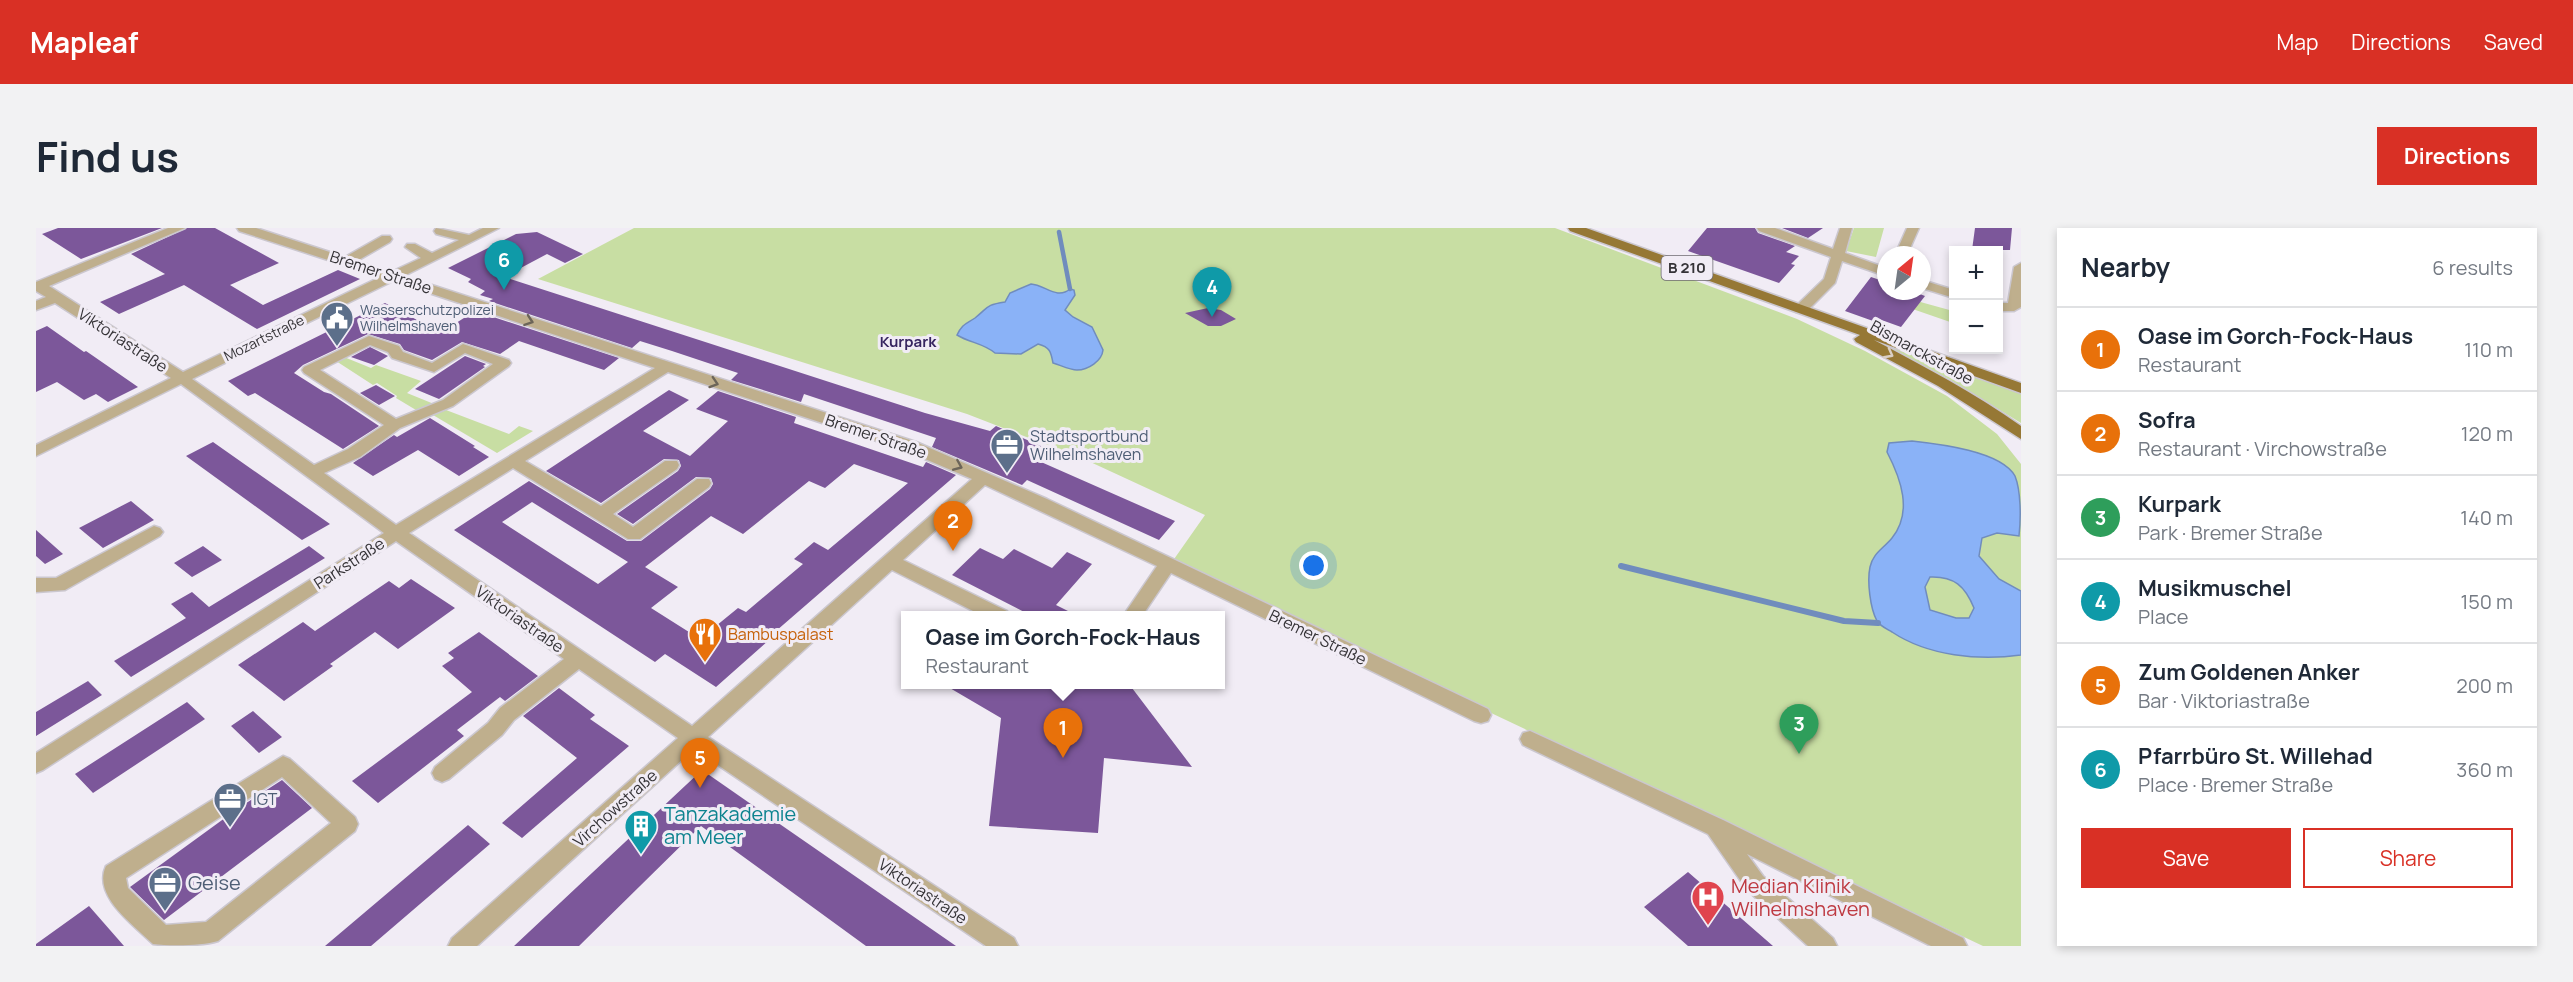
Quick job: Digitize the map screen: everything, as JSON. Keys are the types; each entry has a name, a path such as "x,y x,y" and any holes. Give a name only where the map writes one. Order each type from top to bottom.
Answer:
{"main road":[{"name":"Bismarckstraße","path":"1574,228 2021,388"},
{"name":"Bismarckstraße","path":"1801,309 1948,386 1996,415 2021,434"}],"street":[{"path":"38,287 179,228"},
{"name":"Bremer Straße","path":"243,228 265,231 347,261 910,446 984,477 1481,715"},
{"name":"Mozartstraße","path":"36,451 493,228"},
{"path":"1763,228 1877,269"},
{"path":"1801,309 1830,280 1846,228"},
{"path":"1905,246 1913,228"},
{"path":"440,231 470,239"},
{"path":"347,261 386,239"},
{"path":"411,247 432,258"},
{"path":"2003,307 2014,308 2021,267"},
{"name":"Viktoriastraße","path":"38,287 57,297 319,468 396,533 693,738 1005,946"},
{"path":"1931,287 1949,293"},
{"path":"36,306 57,297"},
{"path":"319,468 354,453 395,425 448,403 504,363 463,348 434,368 397,355 394,349 369,340 309,370 395,425"},
{"name":"Parkstraße","path":"36,764 396,533 666,367"},
{"path":"518,458 606,511 634,534 704,483"},
{"path":"606,511 671,465"},
{"name":"Virchowstraße","path":"460,946 984,477"},
{"path":"36,585 58,585 154,532"},
{"path":"890,561 992,611"},
{"path":"1135,611 1168,564"},
{"path":"442,773 495,729 507,714 578,659"},
{"path":"1530,739 1715,826 1956,946"},
{"path":"283,765 347,824 210,933 161,936 118,893 114,873 283,765"},
{"path":"1715,826 1755,883 1825,946"}],"green space":[{"name":"Kurpark","path":"634,228 1555,228 1797,319 1865,351 1947,396 1997,434 2021,464 2021,946 1983,946 1172,562 1205,515 1086,460 967,414 538,279"},
{"path":"1854,228 1884,228 1879,246 1877,246 1876,257 1846,251"},
{"path":"1905,300 1913,300 1949,310 1949,322 1901,305"},
{"path":"1867,336 2021,394 2021,423 1949,379"},
{"path":"344,357 371,368 376,365 421,381 407,393 434,404 416,410 377,383 373,385 336,361"},
{"path":"446,410 509,434 519,426 533,431 497,453 433,415"}],"water":[{"path":"1031,284 1056,293 1074,290 1075,295 1065,310 1092,327 1103,350 1100,358 1094,364 1077,370 1053,363 1049,350 1038,344 1021,354 995,353 957,335 963,326 988,307 1005,302 1010,293"},
{"path":"1912,441 1968,450 1997,460 2008,467 2015,476 2020,505 2019,536 1997,533 1982,538 1979,556 1999,579 2021,591 2021,655 1971,657 1954,655 1921,647 1877,621 1870,594 1871,562 1898,528 1903,506 1903,495 1897,473 1887,452 1889,443","holes":["1930,577 1938,577 1958,584 1967,594 1974,608 1969,618 1956,618 1930,610 1925,587"]}],"building":[{"path":"58,228 162,228 81,259 42,234"},
{"path":"187,228 215,228 279,263 230,285 263,305 338,270 360,279 257,329 184,285 119,314 100,302 165,274 131,254"},
{"path":"1707,228 1755,228 1758,233 1795,246 1786,252 1799,256 1791,264 1795,265 1779,283 1688,251"},
{"path":"1782,228 1823,228 1808,238"},
{"path":"1975,228 2012,228 2010,250 2003,250 2003,246 1973,246"},
{"path":"537,232 583,254 565,263 547,254 504,277 925,413 990,431 996,426 1043,447 1032,458 1175,521 1159,540 1027,480 1022,485 932,447 936,438 804,394 801,402 731,380 738,373 640,341 632,348 489,301 493,299 480,295 485,291 468,282 471,279 448,268 516,234"},
{"path":"1871,277 1877,279 1877,300 1922,300 1901,327 1876,318 1873,321 1845,311"},
{"path":"385,303 419,321 445,330 475,311 619,358 604,370 519,341 500,354 462,342 432,360 404,350 400,344 368,334 303,365 294,373 379,426 343,449 255,393 248,396 228,381"},
{"path":"1208,308 1221,310 1236,319 1221,326 1208,326 1185,313"},
{"path":"47,326 138,387 108,402 96,394 84,400 57,382 36,392 36,331"},
{"path":"370,347 388,356 374,365 351,357"},
{"path":"465,356 486,364 483,366 485,367 439,399 415,389"},
{"path":"376,385 395,396 379,405 360,393"},
{"path":"669,390 689,400 643,431 690,456 728,421 696,409 718,391 796,417 794,423 923,467 926,462 956,475 776,631 778,632 716,687 665,654 655,662 454,530 529,481 627,541 641,541 710,489 713,484 711,478 696,477 633,524 617,514 678,471 681,466 679,460 664,459 601,503 546,471","holes":["854,464 908,483 828,550 814,542 794,559 803,564 746,612 738,608 700,639 651,608 678,587 645,567 711,516 743,534 809,481 825,488","532,502 628,562 598,584 502,522"]},
{"path":"430,418 489,457 459,476 418,450 373,476 353,463 394,435 397,437"},
{"path":"213,442 330,524 302,540 186,456"},
{"path":"131,501 154,520 103,548 79,528"},
{"path":"36,530 63,554 45,564 36,556"},
{"path":"203,546 222,560 192,577 174,563"},
{"path":"309,546 325,558 131,677 114,661 186,618 171,604 192,592 209,607"},
{"path":"980,548 1003,559 1014,549 1052,568 1067,552 1092,564 1056,605 1068,611 1022,611 952,575"},
{"path":"411,579 455,608 398,649 375,632 284,701 238,665 303,622 315,631 389,581 399,588"},
{"path":"479,632 538,676 505,701 500,697 457,730 464,736 378,803 352,781 472,692 442,666 454,658 448,653"},
{"path":"88,681 102,695 36,736 36,712"},
{"path":"559,688 595,715 590,719 629,746 522,838 502,823 577,758 523,716"},
{"path":"952,689 1133,689 1192,767 1104,758 1098,833 989,826 1001,718"},
{"path":"187,702 205,719 93,793 75,774"},
{"path":"253,711 282,737 259,753 231,726"},
{"path":"702,770 956,946 866,946 701,826 579,946 514,946"},
{"path":"282,780 312,808 164,920 130,887 240,807"},
{"path":"468,825 490,844 371,946 325,946"},
{"name":"Median Klinik Wilhelmshaven","path":"1688,872 1773,946 1688,946 1644,907"},
{"path":"89,906 124,946 36,946 36,944"}],"waterway":[{"path":"1059,232 1070,289"},
{"path":"1621,566 1844,621 1878,623"}],"place":[{"name":"Pfarrbüro St. Willehad","path":"504,290"},
{"name":"Musikmuschel","path":"1212,317"},
{"name":"Wasserschutzpolizei Wilhelmshaven","path":"337,347"},
{"name":"Stadtsportbund Wilhelmshaven","path":"1007,474"},
{"name":"Sofra","path":"953,551"},
{"name":"Bambuspalast","path":"705,663"},
{"name":"Kurpark","path":"1799,754"},
{"name":"Oase im Gorch-Fock-Haus","path":"1063,758"},
{"name":"Zum Goldenen Anker","path":"700,788"},
{"name":"IGT","path":"230,828"},
{"name":"Tanzakademie am Meer","path":"641,855"},
{"name":"Geise","path":"165,912"},
{"name":"Median Klinik Wilhelmshaven","path":"1708,926"}],"district":[{"name":"Kurpark","path":"908,342"}]}
